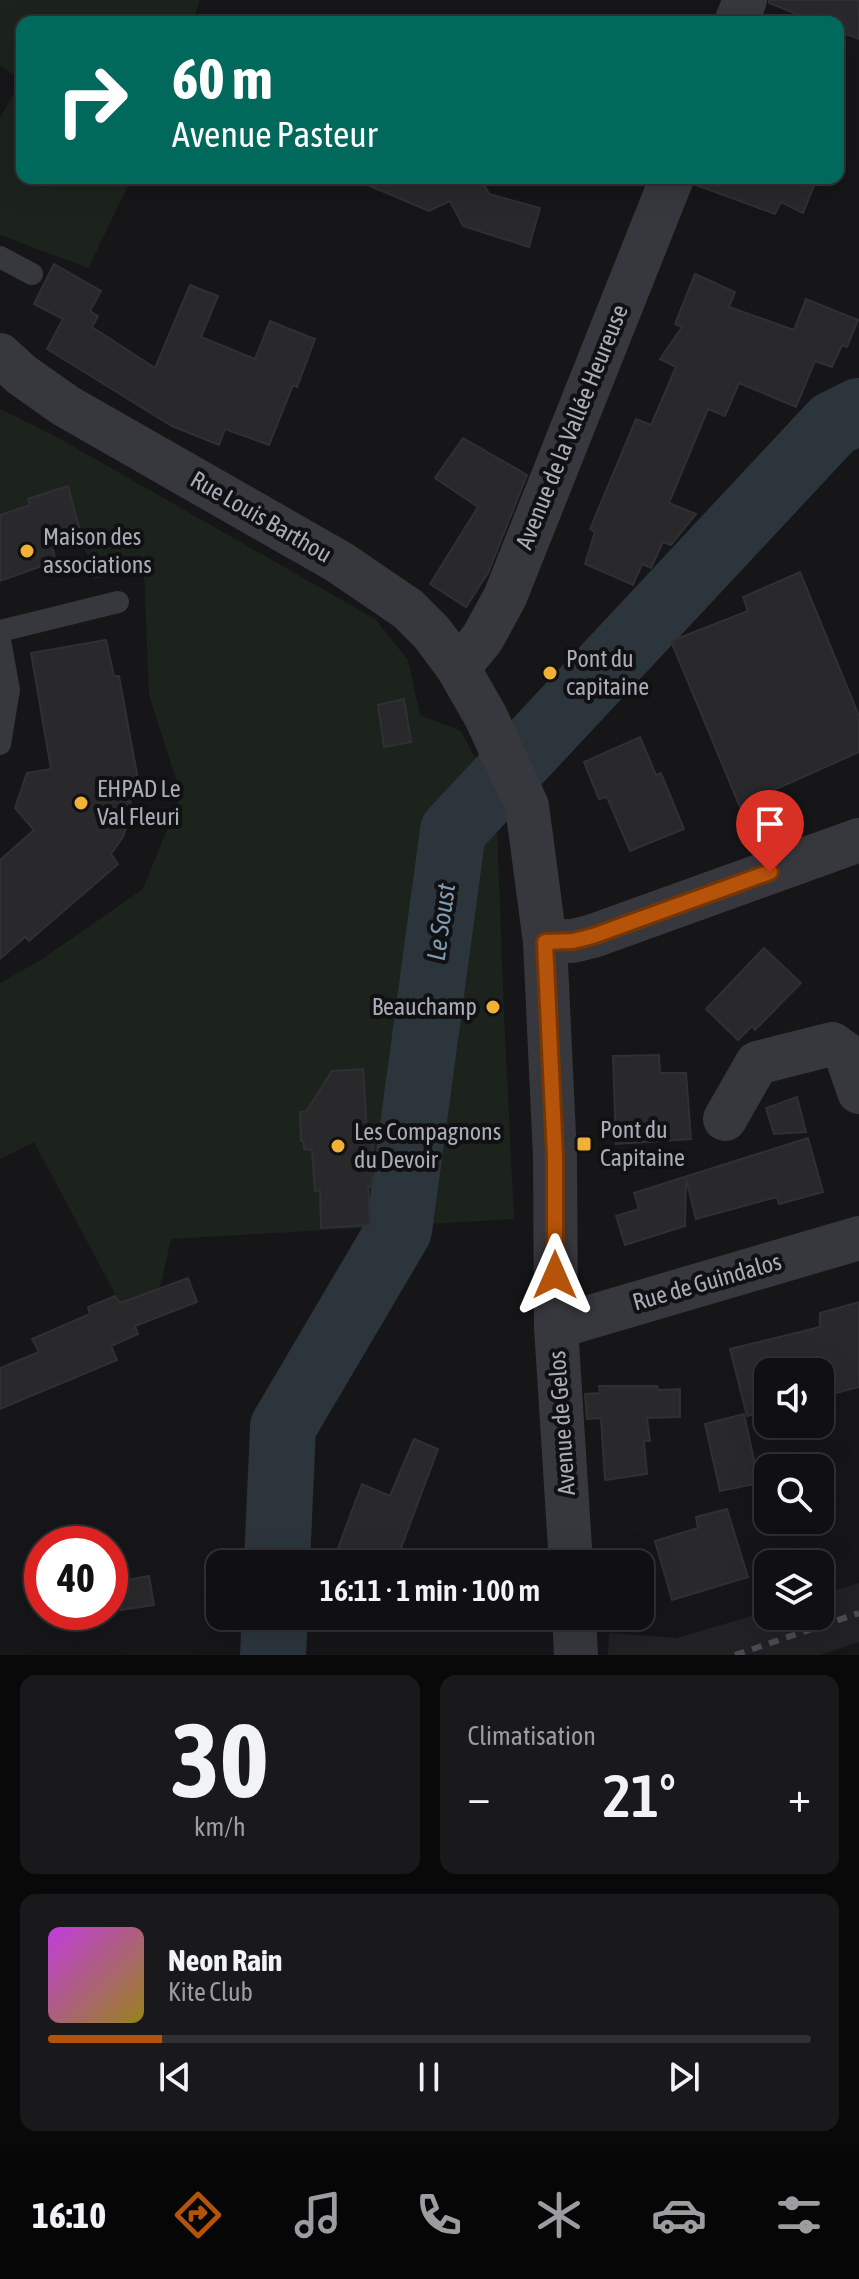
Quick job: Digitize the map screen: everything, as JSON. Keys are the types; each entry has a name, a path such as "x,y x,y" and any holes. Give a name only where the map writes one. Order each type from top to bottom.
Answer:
{"street":[{"name":"Avenue de la Vallée Heureuse","path":"458,668 482,639 505,597 670,184"},
{"name":"Rue Louis Barthou","path":"7,370 339,562 408,609 432,633 458,668 486,717"},
{"name":"Avenue de Gelos","path":"486,717 527,806 545,942 555,1157 556,1327 570,1550"},
{"path":"545,942 573,941 593,936 859,840"},
{"path":"725,1119 757,1063 832,1044 846,1054 859,1092"},
{"name":"Rue de Guindalos","path":"556,1327 859,1238"},
{"path":"575,1630 576,1655"}],"lane":[{"path":"0,257 32,274"},
{"path":"0,631 118,602"},
{"path":"0,640 9,690 0,744"}],"shaded area":[{"path":"0,0 200,0 194,16 16,16 16,75 0,66"},
{"path":"16,90 16,184 129,184 88,268 0,235 0,118"},
{"path":"0,409 55,436 375,619 408,660 420,715 461,731 496,799 514,1219 171,1239 160,1288 120,1303 34,1142 0,1159 0,983 41,960 143,889 181,795 149,695 144,569 94,579 68,486 29,499 30,505 0,515"},
{"path":"859,1583 859,1642 820,1655 608,1655 609,1633 677,1638 754,1615 754,1630 834,1630 834,1591"}],"building":[{"path":"769,0 859,0 859,39 844,33 844,16 802,16 769,3"},
{"path":"365,184 484,184 489,194 540,208 529,247 463,226 450,201 429,211"},
{"path":"815,184 803,213 781,202 775,214 696,185"},
{"path":"54,264 101,291 90,311 98,316 92,327 155,368 190,285 218,296 201,337 255,359 270,321 315,339 297,387 293,385 269,445 225,429 219,445 172,426 47,349 63,319 34,304"},
{"path":"695,274 735,292 729,307 794,330 806,299 858,320 847,347 842,345 832,367 815,361 796,407 739,383 725,416 708,409 669,503 696,514 671,545 663,542 651,568 642,564 633,585 585,564 595,532 590,529 636,419 651,425 676,367 660,359 682,327 675,324"},
{"path":"463,438 527,475 488,573 466,607 430,584 478,507 435,478"},
{"name":"Maison des associations","path":"68,486 80,531 51,542 56,561 0,581 0,515 30,505 28,499"},
{"path":"800,572 859,716 859,752 767,793 769,797 740,807 671,641 748,611 743,597"},
{"name":"EHPAD Le Val Fleuri","path":"106,640 114,676 119,676 141,796 131,798 123,837 111,854 118,864 29,941 25,937 0,959 0,860 34,830 15,808 27,773 51,769 31,653"},
{"path":"404,699 411,742 384,747 378,705"},
{"path":"640,737 656,775 661,773 684,829 630,851 607,797 599,799 584,762"},
{"path":"764,948 801,983 755,1030 752,1026 738,1040 706,1009"},
{"path":"659,1055 660,1073 686,1073 691,1139 616,1144 613,1056"},
{"name":"Les Compagnons du Devoir","path":"363,1069 367,1133 372,1133 374,1170 371,1170 372,1186 368,1187 370,1225 321,1228 320,1190 315,1191 312,1150 304,1149 304,1142 301,1141 300,1112 306,1112 332,1071"},
{"path":"797,1097 806,1132 774,1134 766,1108"},
{"path":"808,1138 823,1192 779,1204 777,1197 696,1219 686,1179 685,1226 625,1245 616,1216 639,1209 634,1193"},
{"path":"188,1278 197,1302 135,1326 138,1334 111,1346 117,1360 0,1409 0,1368 39,1352 32,1339 90,1314 88,1307 115,1296 120,1303"},
{"path":"859,1302 859,1387 834,1393 834,1358 754,1358 754,1414 747,1416 730,1349 820,1327 820,1313"},
{"path":"599,1386 680,1389 680,1417 647,1418 650,1441 644,1441 647,1474 605,1480 601,1418 587,1419 585,1394 600,1393"},
{"path":"744,1414 754,1460 754,1484 720,1491 705,1424"},
{"path":"414,1439 438,1449 400,1550 338,1548 362,1484 390,1496"},
{"path":"727,1509 748,1577 672,1600 655,1541 698,1528 696,1517"},
{"path":"149,1576 154,1605 128,1609 128,1580"}],"waterway":[{"name":"Le Soust","path":"278,1550 283,1427 399,1230 453,831 833,424 859,411"},
{"name":"Le Soust","path":"273,1655 274,1630"}],"railway":[{"path":"735,1655 859,1613"}],"place":[{"name":"Maison des associations","path":"27,551"},
{"name":"Pont du capitaine","path":"550,673"},
{"name":"EHPAD Le Val Fleuri","path":"81,803"},
{"name":"Beauchamp","path":"493,1007"},
{"name":"Pont du Capitaine","path":"584,1144"},
{"name":"Les Compagnons du Devoir","path":"338,1146"}],"route":[{"path":"555,1275 555,1157 545,942 573,941 593,936 770,872"}]}
